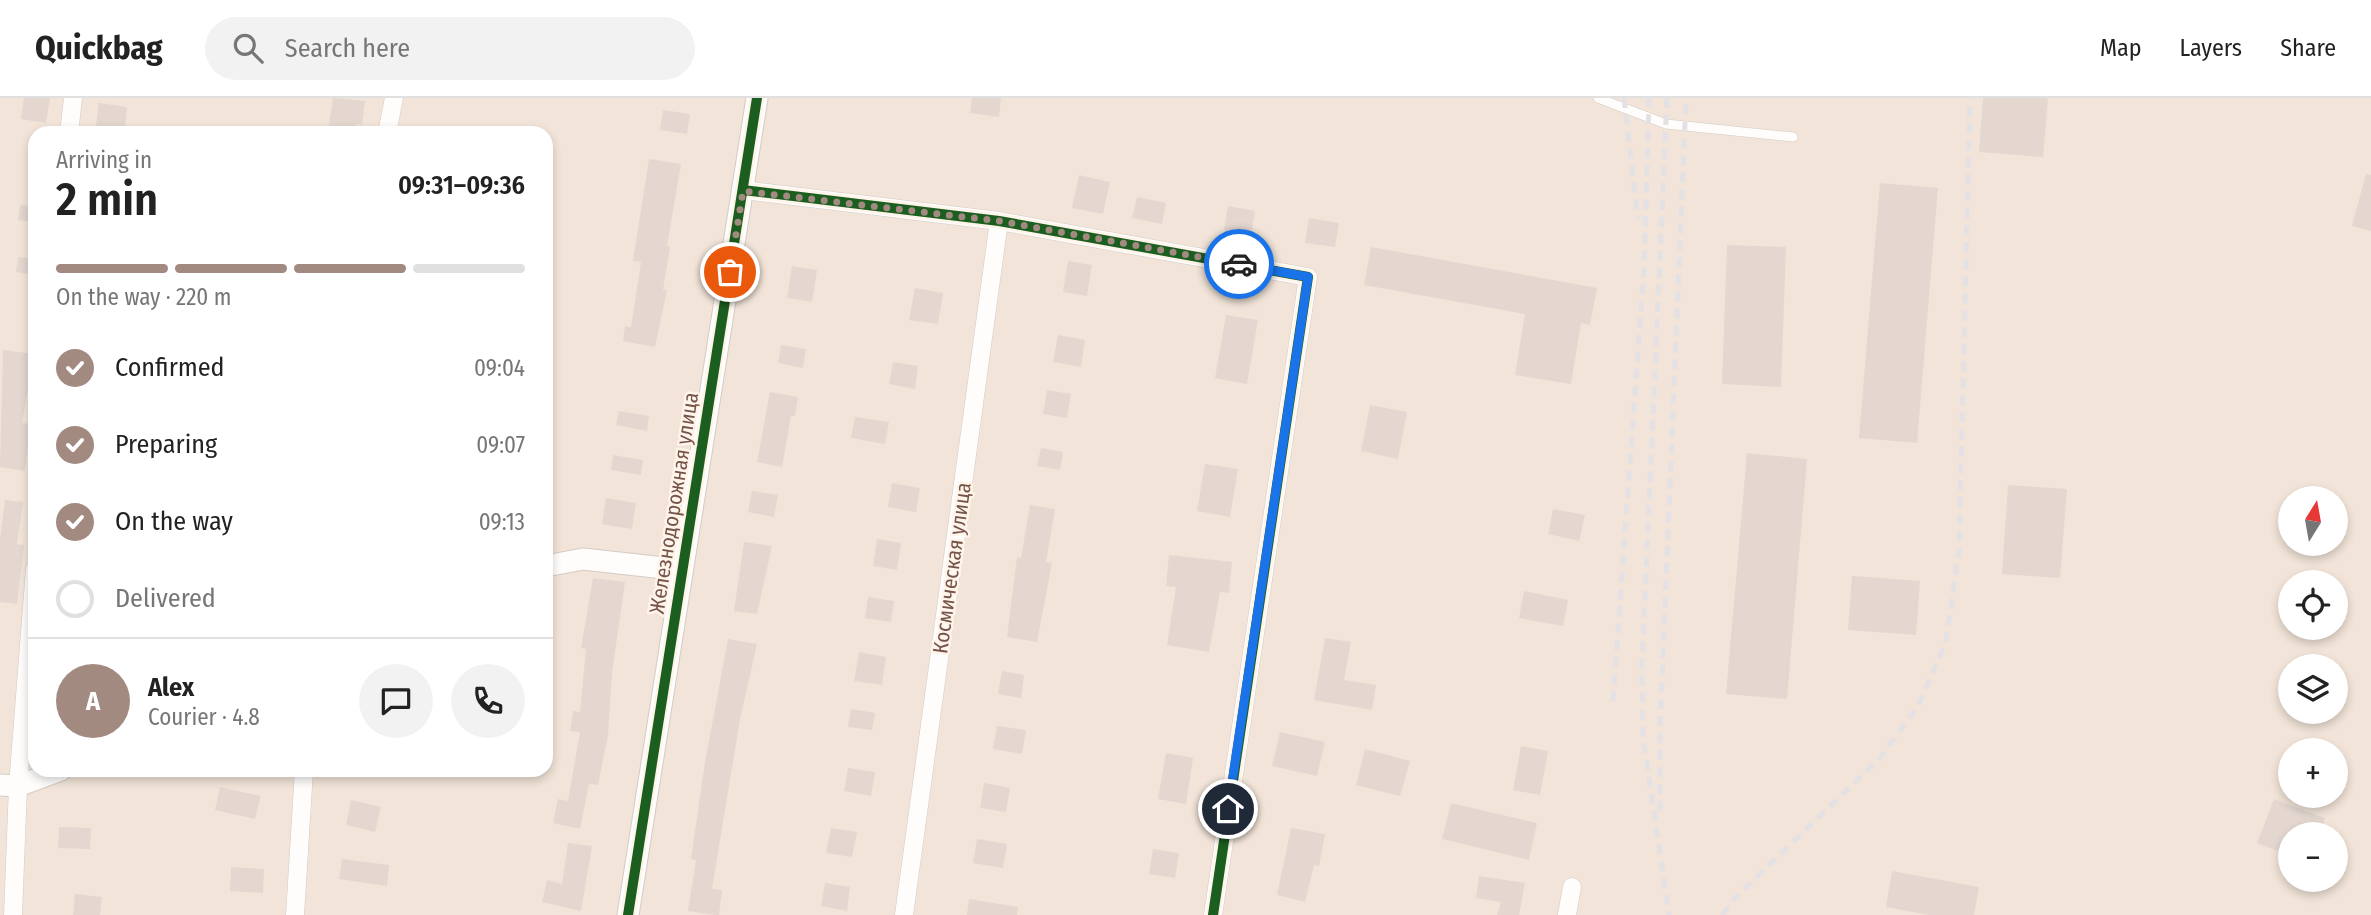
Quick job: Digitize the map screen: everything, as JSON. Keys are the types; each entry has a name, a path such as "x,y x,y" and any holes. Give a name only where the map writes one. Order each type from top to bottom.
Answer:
{"street":[{"path":"70,126 73,98"},
{"path":"388,126 394,98"},
{"name":"Железнодорожная улица","path":"628,915 757,98"},
{"path":"743,191 999,221 1308,277 1213,915"},
{"name":"Космическая улица","path":"904,915 999,221"},
{"path":"553,565 583,559 682,570"},
{"path":"13,915 9,786 28,627"},
{"path":"9,786 38,777"},
{"path":"295,915 304,777"},
{"path":"1567,915 1572,887"}],"lane":[{"path":"1598,98 1666,124 1793,137"}],"shaded area":[{"path":"0,98 2371,98 2371,915 0,915"}],"building":[{"path":"24,98 50,98 46,123 21,119"},
{"path":"333,98 365,101 362,125 329,126"},
{"path":"972,98 1001,98 999,117 970,113"},
{"path":"1983,98 2048,98 2043,157 1979,152"},
{"path":"99,103 127,107 125,126 96,126"},
{"path":"663,110 690,114 687,134 660,130"},
{"path":"649,159 681,164 667,246 670,247 663,290 667,290 655,347 623,341 625,326 631,327 641,262 633,261"},
{"path":"2366,174 2371,175 2371,231 2352,226"},
{"path":"1079,175 1110,182 1103,214 1072,208"},
{"path":"1880,183 1938,188 1917,443 1859,438"},
{"path":"1137,197 1166,203 1162,224 1132,218"},
{"path":"20,205 28,206 28,221 18,220"},
{"path":"1228,206 1255,211 1251,235 1224,230"},
{"path":"1309,218 1339,223 1335,247 1305,243"},
{"path":"1727,245 1786,247 1781,387 1722,384"},
{"path":"1371,247 1597,288 1590,325 1581,323 1571,384 1515,375 1525,314 1364,285"},
{"path":"18,257 28,258 28,274 16,272"},
{"path":"1068,261 1092,265 1087,296 1063,292"},
{"path":"792,266 817,270 812,302 787,298"},
{"path":"915,288 943,293 938,324 909,320"},
{"path":"1226,315 1258,320 1247,384 1215,378"},
{"path":"1058,335 1085,340 1081,367 1053,362"},
{"path":"781,345 806,349 803,368 778,363"},
{"path":"3,350 28,353 28,388 22,423 28,424 25,471 0,467"},
{"path":"893,362 918,366 915,389 889,384"},
{"path":"1047,390 1071,394 1067,418 1043,414"},
{"path":"770,392 798,397 795,416 791,416 782,467 757,462"},
{"path":"1370,405 1407,412 1398,459 1361,451"},
{"path":"619,411 649,416 647,431 616,425"},
{"path":"855,417 889,422 885,444 851,438"},
{"path":"1041,448 1063,452 1060,470 1037,466"},
{"path":"1747,453 1807,459 1787,699 1726,694"},
{"path":"613,455 643,460 641,475 611,470"},
{"path":"1205,464 1238,469 1230,517 1197,511"},
{"path":"892,483 920,488 916,512 888,507"},
{"path":"2008,485 2067,489 2060,578 2002,574"},
{"path":"752,491 778,495 774,517 748,512"},
{"path":"606,498 636,503 632,529 602,524"},
{"path":"5,500 23,502 17,544 24,545 17,604 0,602 0,540"},
{"path":"1030,505 1055,509 1046,562 1052,563 1037,642 1007,637 1017,557 1021,558"},
{"path":"1553,509 1585,515 1579,541 1548,534"},
{"path":"877,539 901,543 897,570 873,566"},
{"path":"744,542 772,546 757,614 734,611"},
{"path":"1169,555 1232,562 1229,593 1220,592 1209,652 1167,645 1176,587 1166,586"},
{"path":"1852,576 1920,581 1916,635 1848,630"},
{"path":"593,578 625,582 612,673 608,735 598,785 589,784 580,829 553,823 558,799 568,801 580,732 570,731 573,711 580,712 586,649 581,648"},
{"path":"1524,591 1568,600 1563,626 1519,618"},
{"path":"868,597 894,601 891,622 865,618"},
{"path":"1325,638 1351,642 1344,680 1376,685 1372,710 1314,700"},
{"path":"728,639 757,644 740,719 712,889 722,890 719,915 715,915 688,911 696,860 691,859 705,762"},
{"path":"859,652 886,657 882,685 854,681"},
{"path":"1002,671 1024,675 1021,698 998,694"},
{"path":"851,709 875,713 872,730 848,727"},
{"path":"997,726 1026,730 1022,754 993,749"},
{"path":"1280,732 1325,742 1317,776 1272,766"},
{"path":"1521,746 1548,751 1540,795 1513,790"},
{"path":"1365,749 1410,761 1400,796 1356,785"},
{"path":"1166,753 1193,758 1186,804 1158,799"},
{"path":"848,768 875,772 871,796 844,791"},
{"path":"984,783 1010,788 1006,812 980,808"},
{"path":"220,787 261,796 255,819 215,810"},
{"path":"2274,799 2278,800 2278,808 2298,808 2325,818 2324,822 2278,822 2278,851 2257,843"},
{"path":"351,800 381,807 375,832 346,825"},
{"path":"1451,803 1537,823 1529,860 1442,839"},
{"path":"59,827 91,828 90,849 58,848"},
{"path":"831,828 857,832 852,857 826,853"},
{"path":"1291,828 1325,834 1319,866 1314,865 1305,902 1277,895"},
{"path":"977,839 1007,844 1003,868 973,863"},
{"path":"568,843 592,846 581,911 542,902 547,880 562,884"},
{"path":"1153,849 1179,853 1175,878 1149,874"},
{"path":"342,859 389,865 387,886 339,879"},
{"path":"231,867 264,869 263,893 230,891"},
{"path":"1892,871 1979,887 1974,915 1929,915 1886,907"},
{"path":"1479,876 1525,883 1519,915 1497,915 1501,902 1476,898"},
{"path":"825,883 850,887 847,911 821,906"},
{"path":"75,894 102,897 100,915 73,915"},
{"path":"969,899 1018,907 1017,915 967,915"}],"railway":[{"path":"1624,98 1638,219"},
{"path":"1613,701 1644,268 1649,98"},
{"path":"1667,98 1642,663 1643,737 1669,915"},
{"path":"1660,811 1660,726 1686,98"},
{"path":"1722,915 1734,899 1879,759 1918,706 1946,642 1959,550 1970,98"}],"cycle path":[{"path":"628,915 757,98"},
{"path":"743,190 999,221 1308,277 1213,915"}],"way so far":[{"path":"730,272 743,191 999,221 1239,264"}],"route":[{"path":"1228,809 1308,277 1239,264"}]}
